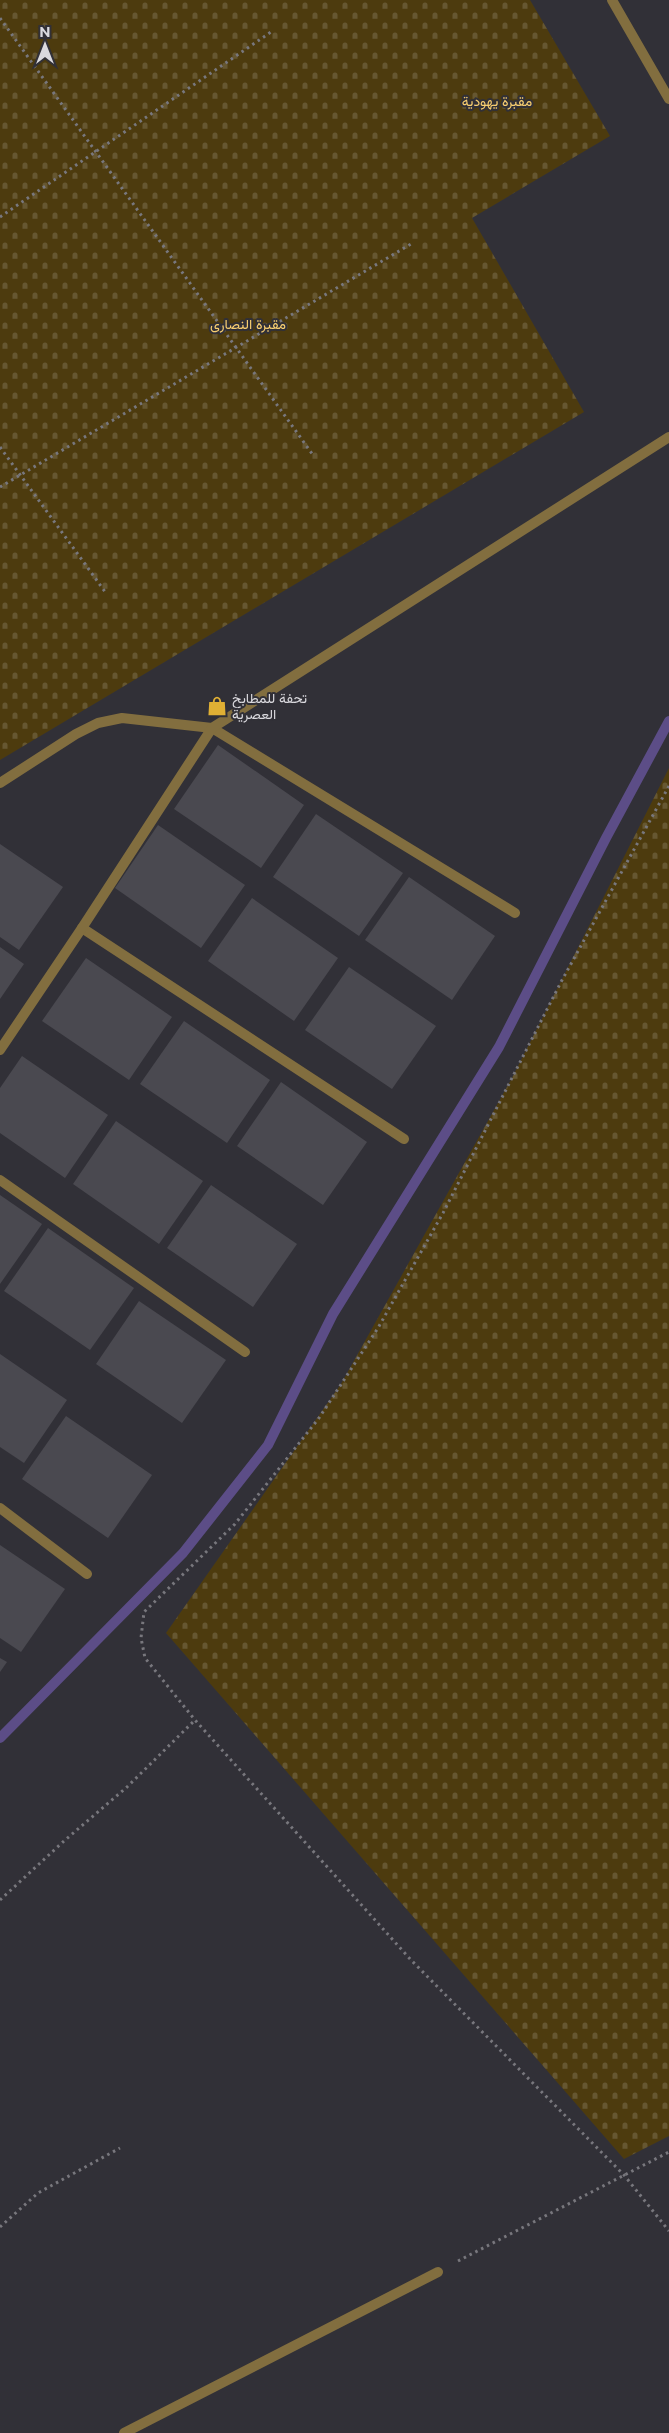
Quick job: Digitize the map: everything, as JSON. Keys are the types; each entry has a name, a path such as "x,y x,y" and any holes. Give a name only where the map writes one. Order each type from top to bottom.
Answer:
{"street":[{"path":"612,0 669,99"},
{"path":"0,1050 212,728 669,437"},
{"path":"0,783 76,734 98,723 122,718 212,728 514,913"},
{"path":"82,928 404,1139"},
{"path":"0,1180 245,1352"},
{"path":"0,1508 87,1574"},
{"path":"124,2433 438,2272"}],"path":[{"path":"0,18 313,454"},
{"path":"0,217 271,32"},
{"path":"0,487 411,244"},
{"path":"0,447 106,593"},
{"path":"669,786 561,982 443,1213 378,1328 319,1418 236,1524 144,1612 141,1638 145,1658 195,1720 411,1960 624,2176 669,2231"},
{"path":"0,1900 64,1841 127,1787 195,1720"},
{"path":"0,2227 38,2193 120,2148"},
{"path":"438,2272 669,2152"}],"green space":[{"name":"مقبرة النصارى","path":"0,0 530,0 610,136 472,218 584,412 0,760"},
{"path":"669,768 669,2136 624,2159 166,1633 341,1384 512,1078"}],"building":[{"path":"218,745 304,805 261,868 174,809"},
{"path":"316,814 403,873 359,936 273,877"},
{"path":"158,825 245,885 201,948 115,888"},
{"path":"0,844 63,887 19,950 0,937"},
{"path":"409,877 495,936 452,1000 365,940"},
{"path":"252,898 338,958 294,1021 208,961"},
{"path":"0,947 24,964 0,999"},
{"path":"86,958 172,1017 129,1080 42,1021"},
{"path":"349,967 436,1026 392,1089 305,1030"},
{"path":"184,1021 270,1080 227,1143 140,1084"},
{"path":"22,1056 108,1115 65,1178 0,1133 0,1088"},
{"path":"281,1082 367,1142 323,1205 237,1146"},
{"path":"116,1121 203,1181 159,1244 73,1184"},
{"path":"211,1185 297,1244 253,1307 167,1248"},
{"path":"0,1195 42,1224 0,1284"},
{"path":"48,1228 134,1288 90,1350 4,1291"},
{"path":"139,1301 226,1360 182,1423 96,1364"},
{"path":"0,1354 67,1400 24,1463 0,1447"},
{"path":"66,1416 152,1475 108,1538 22,1479"},
{"path":"0,1545 65,1589 21,1652 0,1638"},
{"path":"0,1658 7,1662 0,1672"}],"waterway":[{"path":"0,1738 183,1553 268,1445 333,1314 499,1047 606,838 669,721"}],"place":[{"name":"تحفة للمطابخ العصرية","path":"217,706"}],"park label":[{"name":"مقبرة يهودية","path":"497,101"}]}
